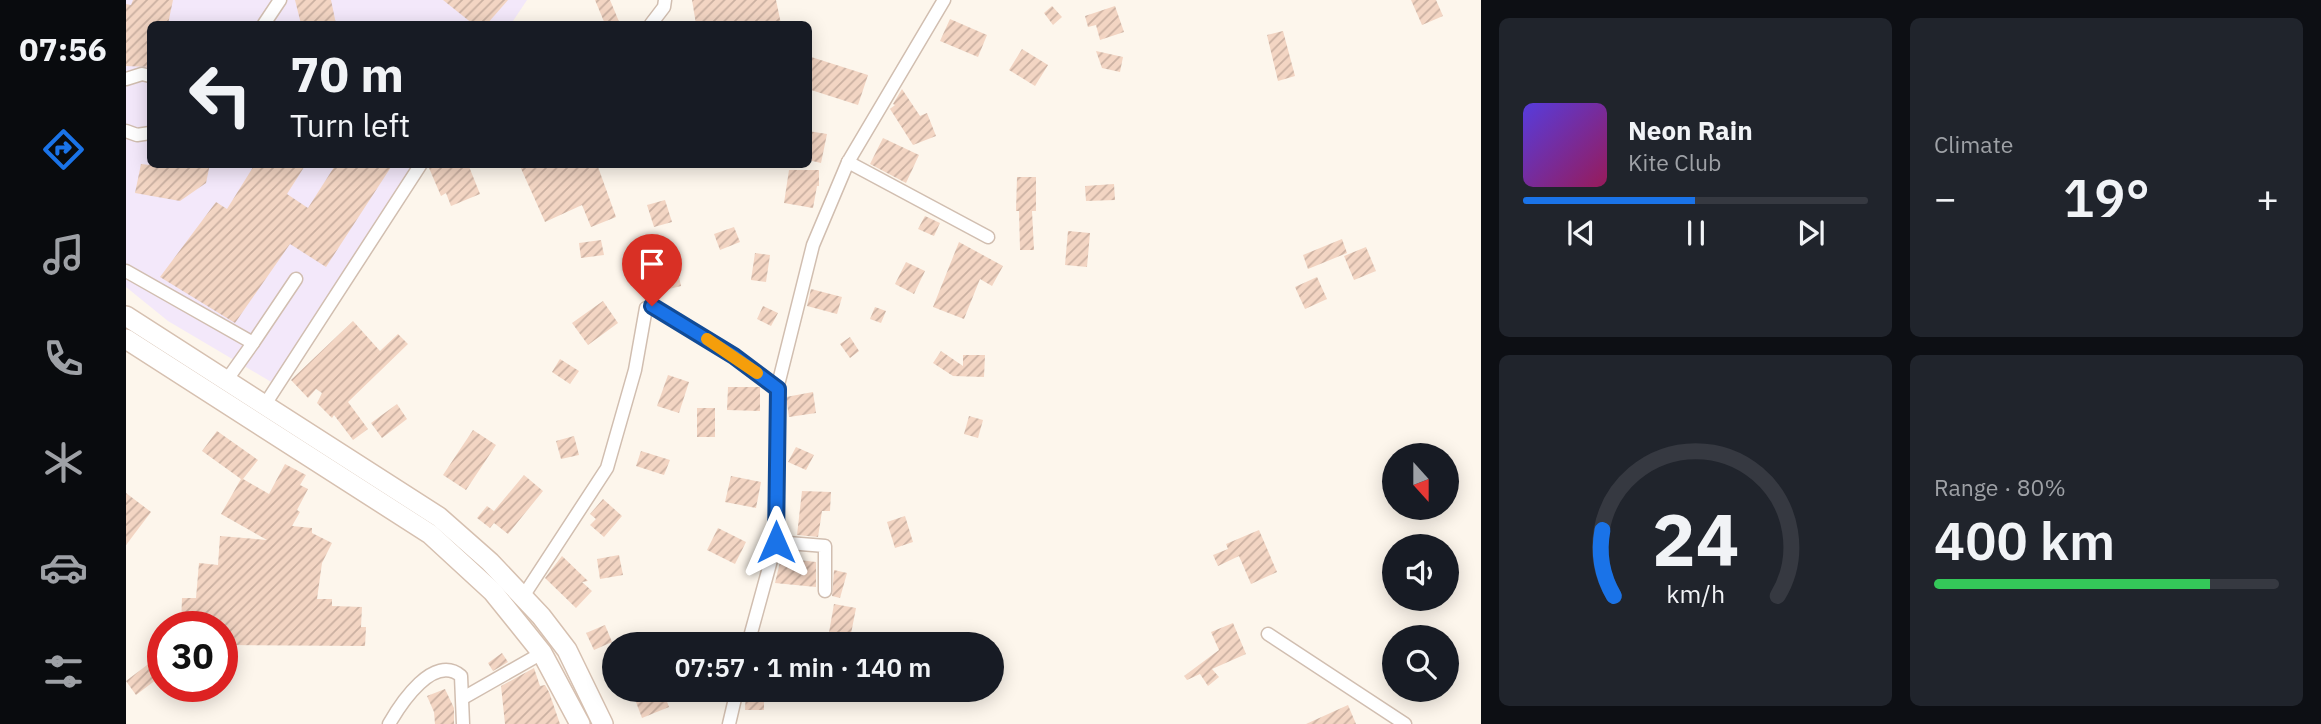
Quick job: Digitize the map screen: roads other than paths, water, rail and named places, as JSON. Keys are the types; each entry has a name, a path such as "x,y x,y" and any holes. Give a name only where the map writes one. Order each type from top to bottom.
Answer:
{"main road":[{"path":"126,316 136,338 430,534 493,592 542,653 580,724"},
{"path":"136,338 226,381 439,517 524,595 567,650 603,724"}],"street":[{"path":"266,21 280,0"},
{"path":"653,21 664,7 665,0"},
{"path":"751,632 776,542 778,389 813,245 848,162 944,0"},
{"path":"126,79 142,74 147,75"},
{"path":"126,131 138,135 147,134"},
{"path":"848,162 988,237"},
{"path":"264,406 418,168"},
{"path":"126,271 253,343"},
{"path":"226,381 296,279"},
{"path":"524,595 607,468 635,370 646,308 652,306 734,356 778,389"},
{"path":"776,542 825,546 825,591"},
{"path":"1268,634 1405,724"},
{"path":"463,698 542,653"},
{"path":"389,724 402,703 436,670 448,668 461,676 463,724"},
{"path":"730,724 735,702"}]}
